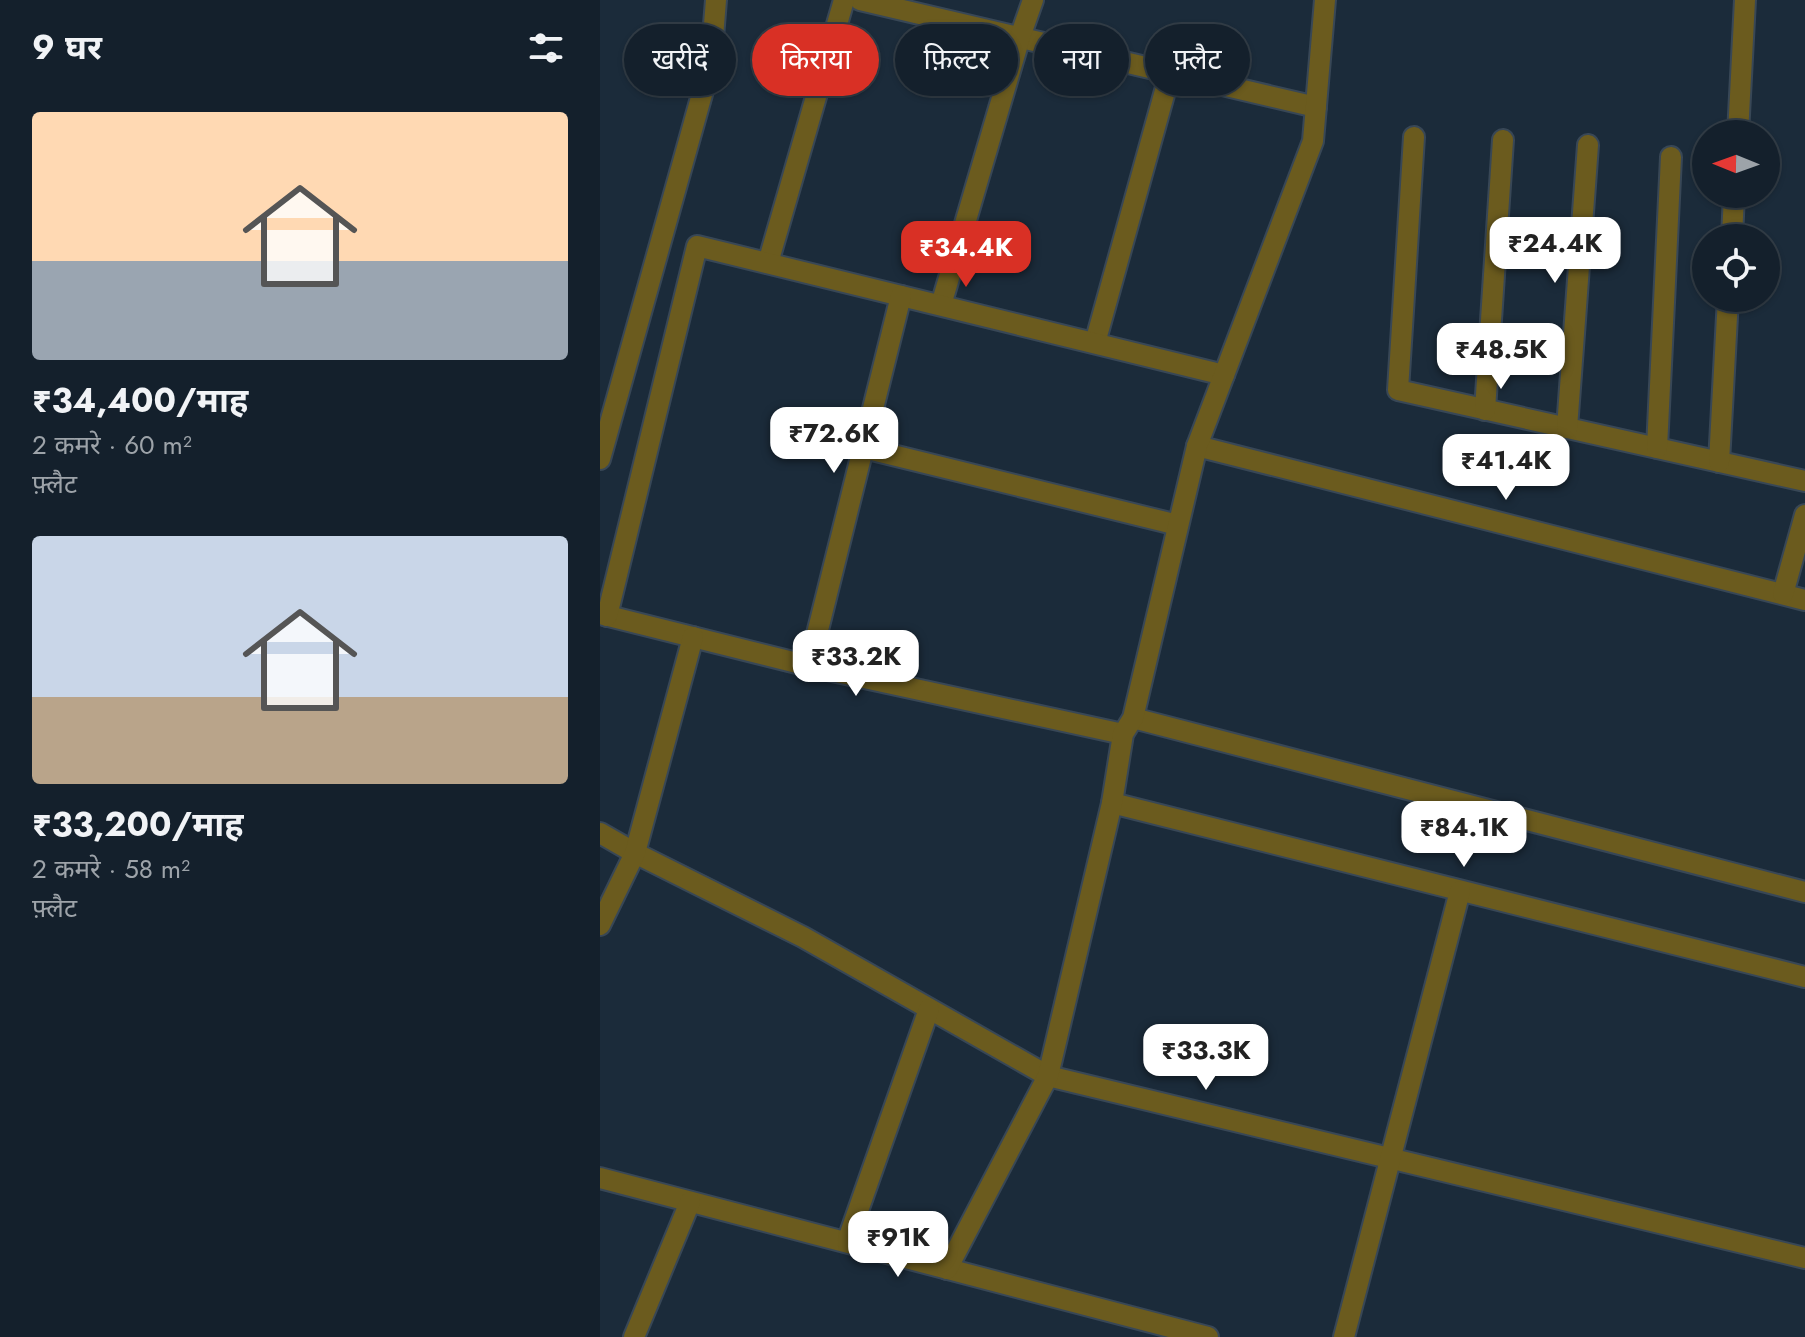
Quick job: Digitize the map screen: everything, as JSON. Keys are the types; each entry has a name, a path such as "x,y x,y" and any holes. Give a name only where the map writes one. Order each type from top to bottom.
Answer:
{"street":[{"path":"600,459 711,62 716,0"},
{"path":"768,263 844,0"},
{"path":"860,0 932,8 1020,37 1145,67"},
{"path":"941,305 1033,0"},
{"path":"947,1269 1048,1076 1128,726 1197,446 1313,141 1325,0"},
{"path":"1739,120 1745,0"},
{"path":"1250,92 1316,107"},
{"path":"1095,343 1164,96"},
{"path":"1414,137 1398,390 1805,481"},
{"path":"1485,410 1503,140"},
{"path":"1567,428 1588,145"},
{"path":"1657,448 1671,157"},
{"path":"1224,375 697,246 604,615 809,666 1128,726 1805,892"},
{"path":"809,666 901,296"},
{"path":"1719,462 1727,312"},
{"path":"1197,446 1805,600"},
{"path":"864,448 1178,525"},
{"path":"1783,594 1805,515"},
{"path":"600,925 635,853 693,637"},
{"path":"1112,803 1805,977"},
{"path":"600,833 803,937 1048,1076 1805,1258"},
{"path":"1344,1337 1460,891"},
{"path":"847,1242 929,1009"},
{"path":"600,1178 1208,1337"},
{"path":"634,1337 690,1202"}]}
